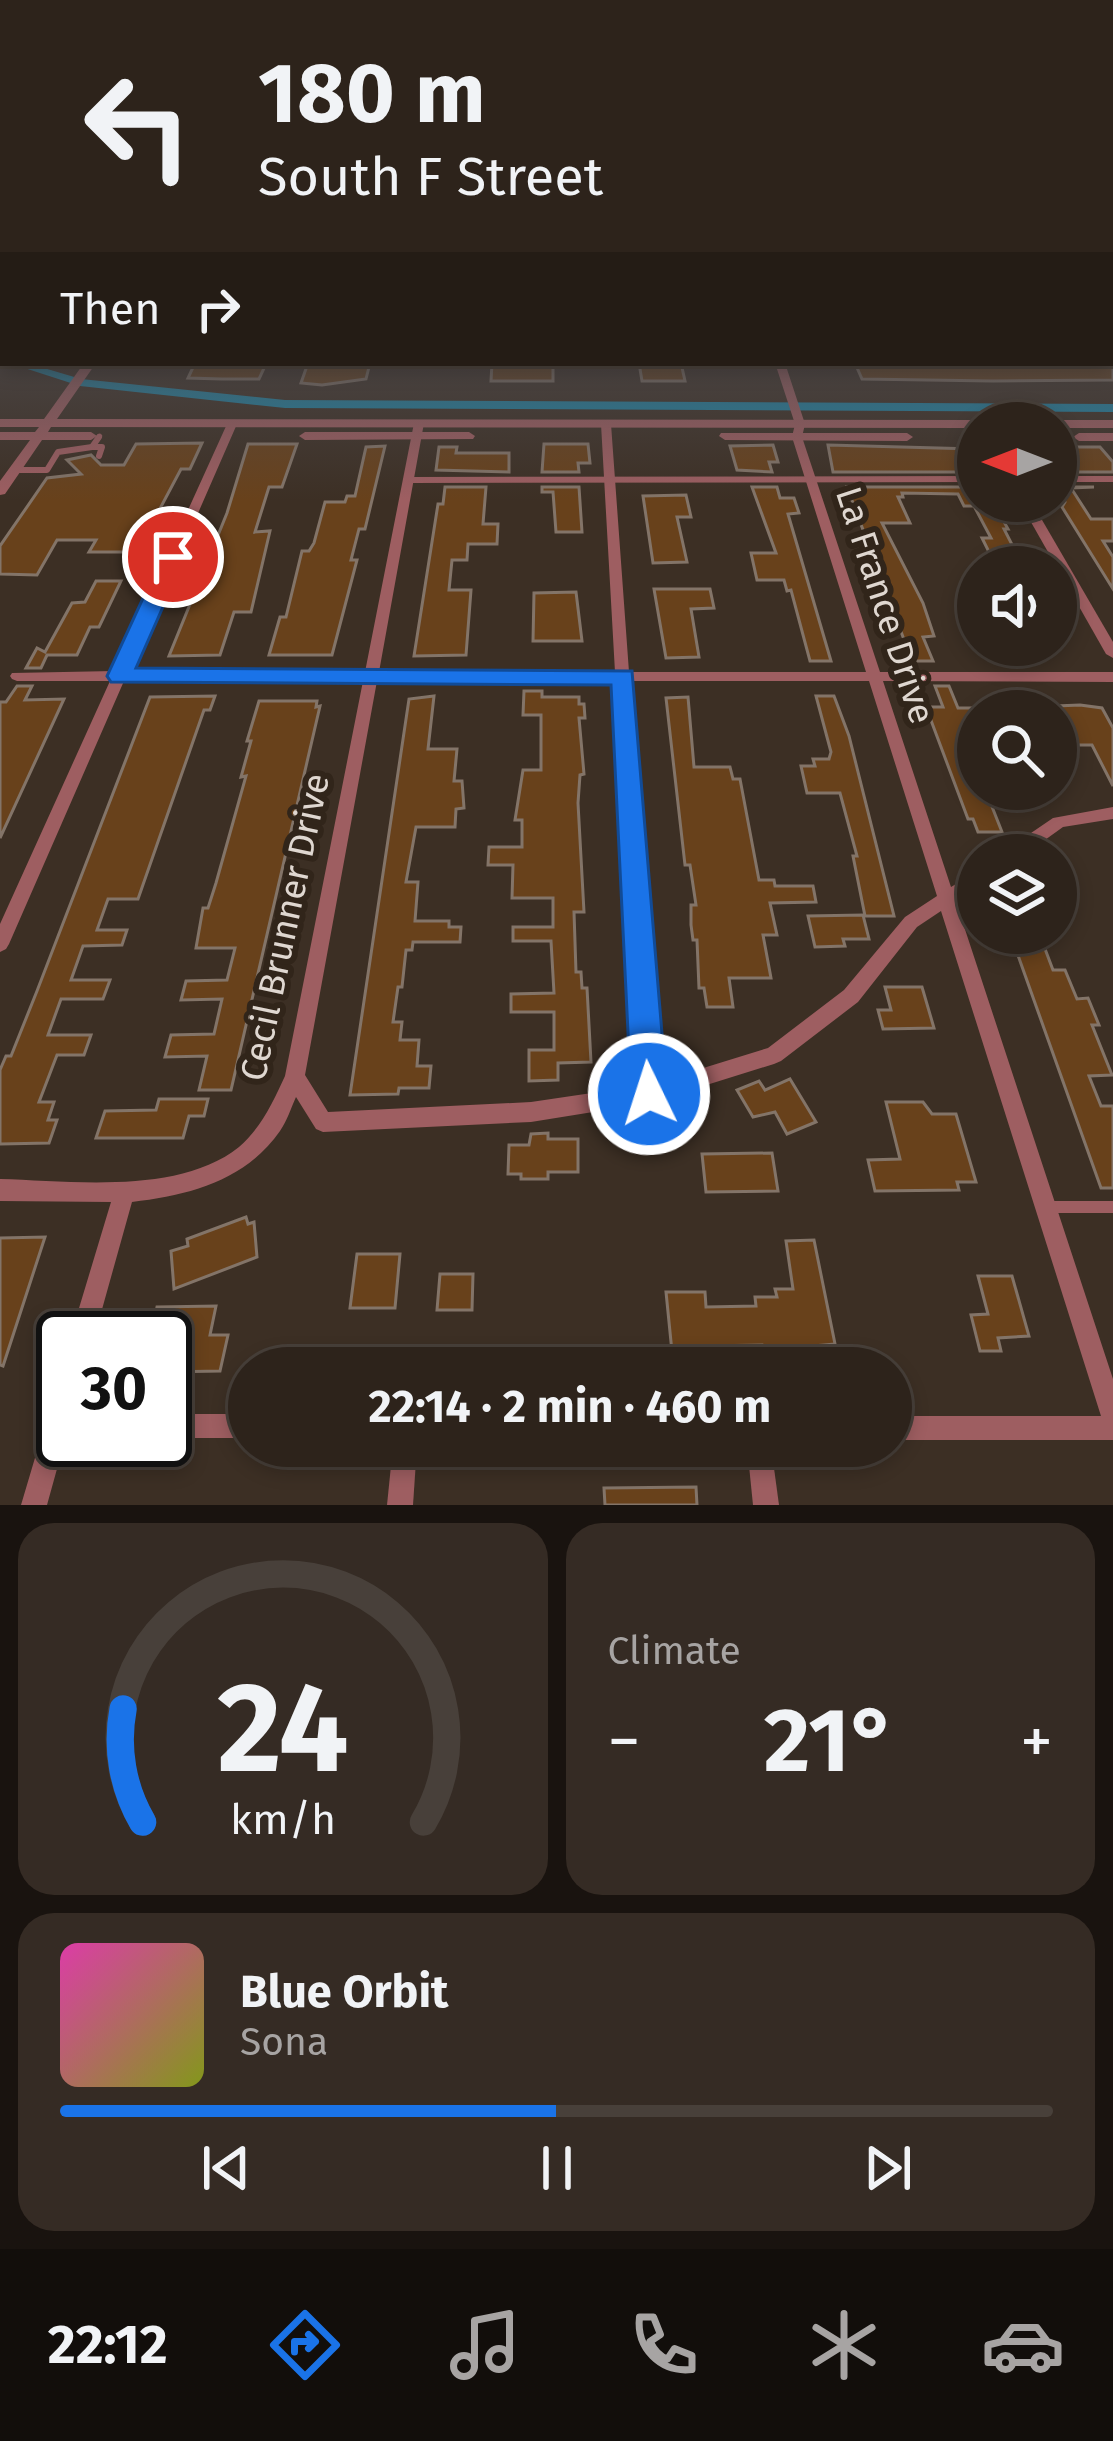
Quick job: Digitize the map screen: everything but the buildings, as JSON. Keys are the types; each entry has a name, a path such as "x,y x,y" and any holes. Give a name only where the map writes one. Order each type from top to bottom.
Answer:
{"street":[{"path":"0,490 88,366"},
{"name":"La France Drive","path":"781,366 811,479 1113,1416"},
{"path":"0,436 43,430 607,430 797,419 957,423"},
{"path":"797,419 957,434"},
{"path":"0,423 96,442 230,430"},
{"path":"1077,424 1113,424"},
{"path":"0,944 230,430"},
{"name":"Cecil Brunner Drive","path":"0,1190 173,1189 234,1164 276,1121 295,1077 418,430"},
{"path":"607,430 649,1094"},
{"path":"1077,436 1113,436"},
{"path":"1037,522 1113,653"},
{"path":"17,676 1113,677"},
{"path":"1042,834 1059,822 1113,813"},
{"path":"295,1077 323,1121 531,1112 649,1094 774,1054 851,996 911,922 957,893"},
{"path":"90,1311 125,1190"},
{"path":"192,1426 228,1426"},
{"path":"912,1427 1113,1428"},
{"path":"34,1505 46,1467"},
{"path":"400,1505 403,1467"},
{"path":"761,1467 766,1505"}],"lane":[{"path":"14,470 47,470 58,452 96,442 102,448 99,456"},
{"path":"409,480 957,479"},
{"path":"1077,479 1113,479"},
{"path":"1046,1207 1113,1207"}],"waterway":[{"path":"25,366 80,382 285,404 1113,408"}],"route":[{"path":"173,557 120,676 623,676 649,1094"}]}
